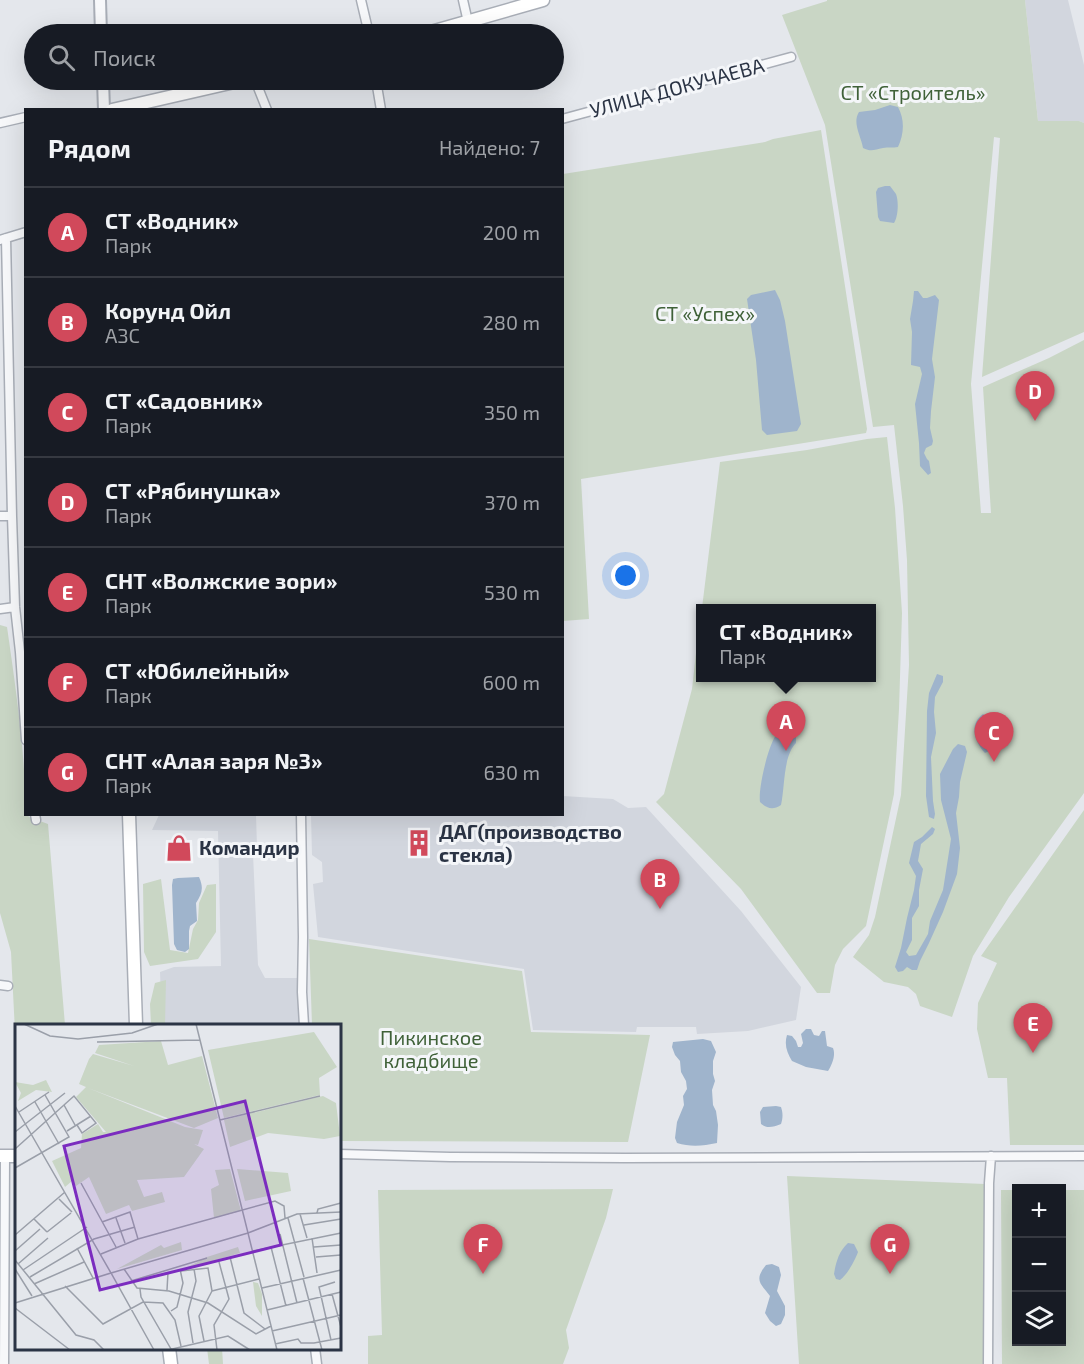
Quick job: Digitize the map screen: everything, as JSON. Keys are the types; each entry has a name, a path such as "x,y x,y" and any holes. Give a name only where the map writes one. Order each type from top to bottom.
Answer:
{"main road":[{"path":"461,24 543,0"},
{"path":"121,108 199,90"},
{"path":"129,816 136,1024"},
{"path":"169,1349 171,1364"}],"street":[{"path":"100,0 101,24"},
{"path":"361,0 367,24"},
{"path":"463,0 468,22"},
{"name":"УЛИЦА ДОКУЧАЕВА","path":"564,118 791,57"},
{"path":"103,90 104,108"},
{"path":"259,90 266,108"},
{"path":"378,90 381,108"},
{"path":"0,123 24,117"},
{"path":"24,233 3,239 15,607 24,711"},
{"path":"0,516 12,516"},
{"path":"0,609 15,607"},
{"path":"301,816 304,1024"},
{"path":"340,1154 625,1158 1084,1156"},
{"path":"4,1364 2,1294 7,1156"},
{"path":"988,1364 991,1156"},
{"path":"315,1349 317,1364"}],"shaded area":[{"path":"1025,0 1068,0 1084,65 1084,123 1038,121"},
{"path":"564,796 613,799 628,808 646,807 741,911 801,987 796,1020 748,1031 697,1034 696,1027 637,1027 636,1032 533,1030 524,969 318,937 313,884 323,882 322,862 312,855 311,816 564,816"},
{"path":"159,816 256,816 257,847 253,854 258,965 265,978 302,978 304,1024 162,1024 160,972 174,967 221,966 218,831 152,830"}],"green space":[{"name":"СТ «Строитель»","path":"827,0 1025,0 1038,121 1084,123 1084,332 982,377 1000,138 994,137 971,384 981,513 991,513 983,387 1084,340 1084,793 1009,897 973,956 952,1017 920,1006 916,994 908,987 884,982 853,957 869,935 875,917 901,795 909,665 907,560 894,425 873,427 825,125 782,15"},
{"name":"СТ «Успех»","path":"821,130 866,433 581,479 589,619 564,621 564,174"},
{"path":"887,437 895,508 902,613 894,794 866,926 843,949 835,965 830,993 817,993 741,889 656,802 664,794 692,689 696,653 696,682 876,682 876,604 702,604 720,462"},
{"path":"0,625 7,627 14,674 22,744 24,816 48,824 65,1024 15,1024 15,1032 11,952 0,913"},
{"path":"1084,810 1084,1145 1010,1145 1007,1078 988,1078 977,1029 978,1003 997,963 981,956"},
{"path":"161,879 170,950 188,953 193,929 198,920 199,903 207,885 216,884 216,932 198,959 150,966 144,952 143,884"},
{"name":"Пикинское кладбище","path":"309,939 522,971 531,1032 650,1035 628,1142 340,1141 340,1024 312,1024"},
{"path":"166,980 165,1024 151,1024 150,1004 155,983"},
{"path":"787,1176 985,1184 987,1364 799,1364"},
{"path":"613,1189 606,1218 566,1330 569,1348 563,1364 368,1364 368,1336 382,1335 378,1190"},
{"path":"1001,1190 1012,1190 1012,1346 1066,1346 1066,1190 1084,1190 1084,1364 1002,1364"},
{"path":"207,1349 222,1349 223,1364 209,1364"}],"water":[{"path":"890,105 898,107 903,122 902,137 898,147 873,150 863,148 856,121 859,112"},
{"path":"890,186 897,197 898,205 894,223 880,221 878,217 876,192 878,188"},
{"path":"775,290 785,321 801,424 797,431 767,435 762,430 756,360 747,299 751,295"},
{"path":"914,291 918,291 923,298 935,295 939,300 932,359 935,377 930,428 933,441 924,453 929,461 931,473 928,475 920,466 915,404 922,374 920,367 911,365 910,319"},
{"path":"937,674 943,676 943,682 935,697 936,733 931,757 934,819 929,817 926,796 927,711 929,693"},
{"path":"983,714 1003,725 1009,732 1000,745 985,753 975,733 976,723"},
{"path":"788,726 793,727 796,743 787,764 781,805 770,808 760,802 762,776 775,736 781,729"},
{"path":"958,744 965,746 967,752 956,813 960,848 957,874 917,970 907,967 898,972 895,967 916,876 909,863 914,842 932,827 935,829 933,834 921,844 918,861 923,869 919,906 912,918 912,940 906,952 909,956 916,955 928,934 930,921 943,890 951,839 941,800 940,774"},
{"path":"199,877 202,888 196,903 197,921 190,926 189,949 185,952 177,950 174,944 173,879"},
{"path":"806,1029 811,1029 814,1035 819,1036 822,1031 825,1031 827,1046 833,1048 834,1054 828,1071 806,1067 790,1058 786,1046 787,1035 792,1036 798,1047 801,1047 803,1043 801,1034"},
{"path":"703,1039 711,1041 716,1052 713,1061 715,1081 712,1090 718,1125 717,1143 697,1146 677,1143 675,1138 677,1122 687,1089 680,1061 672,1047 673,1042"},
{"path":"776,1106 782,1109 781,1124 766,1127 761,1124 760,1112 763,1107"},
{"path":"848,1243 854,1244 858,1252 846,1274 840,1280 836,1279 834,1274 837,1261"},
{"path":"772,1264 779,1267 781,1275 777,1291 785,1306 785,1315 781,1324 776,1326 765,1313 770,1296 759,1278 766,1265"}],"place":[{"name":"СТ «Рябинушка»","path":"1035,421"},
{"name":"СТ «Водник»","path":"786,751"},
{"name":"СТ «Садовник»","path":"994,762"},
{"name":"ДАГ(производство стекла)","path":"419,843"},
{"name":"Командир","path":"179,848"},
{"name":"Корунд Ойл","path":"660,909"},
{"name":"СНТ «Волжские зори»","path":"1033,1053"},
{"name":"СТ «Юбилейный»","path":"483,1274"},
{"name":"СНТ «Алая заря №3»","path":"890,1274"}]}
